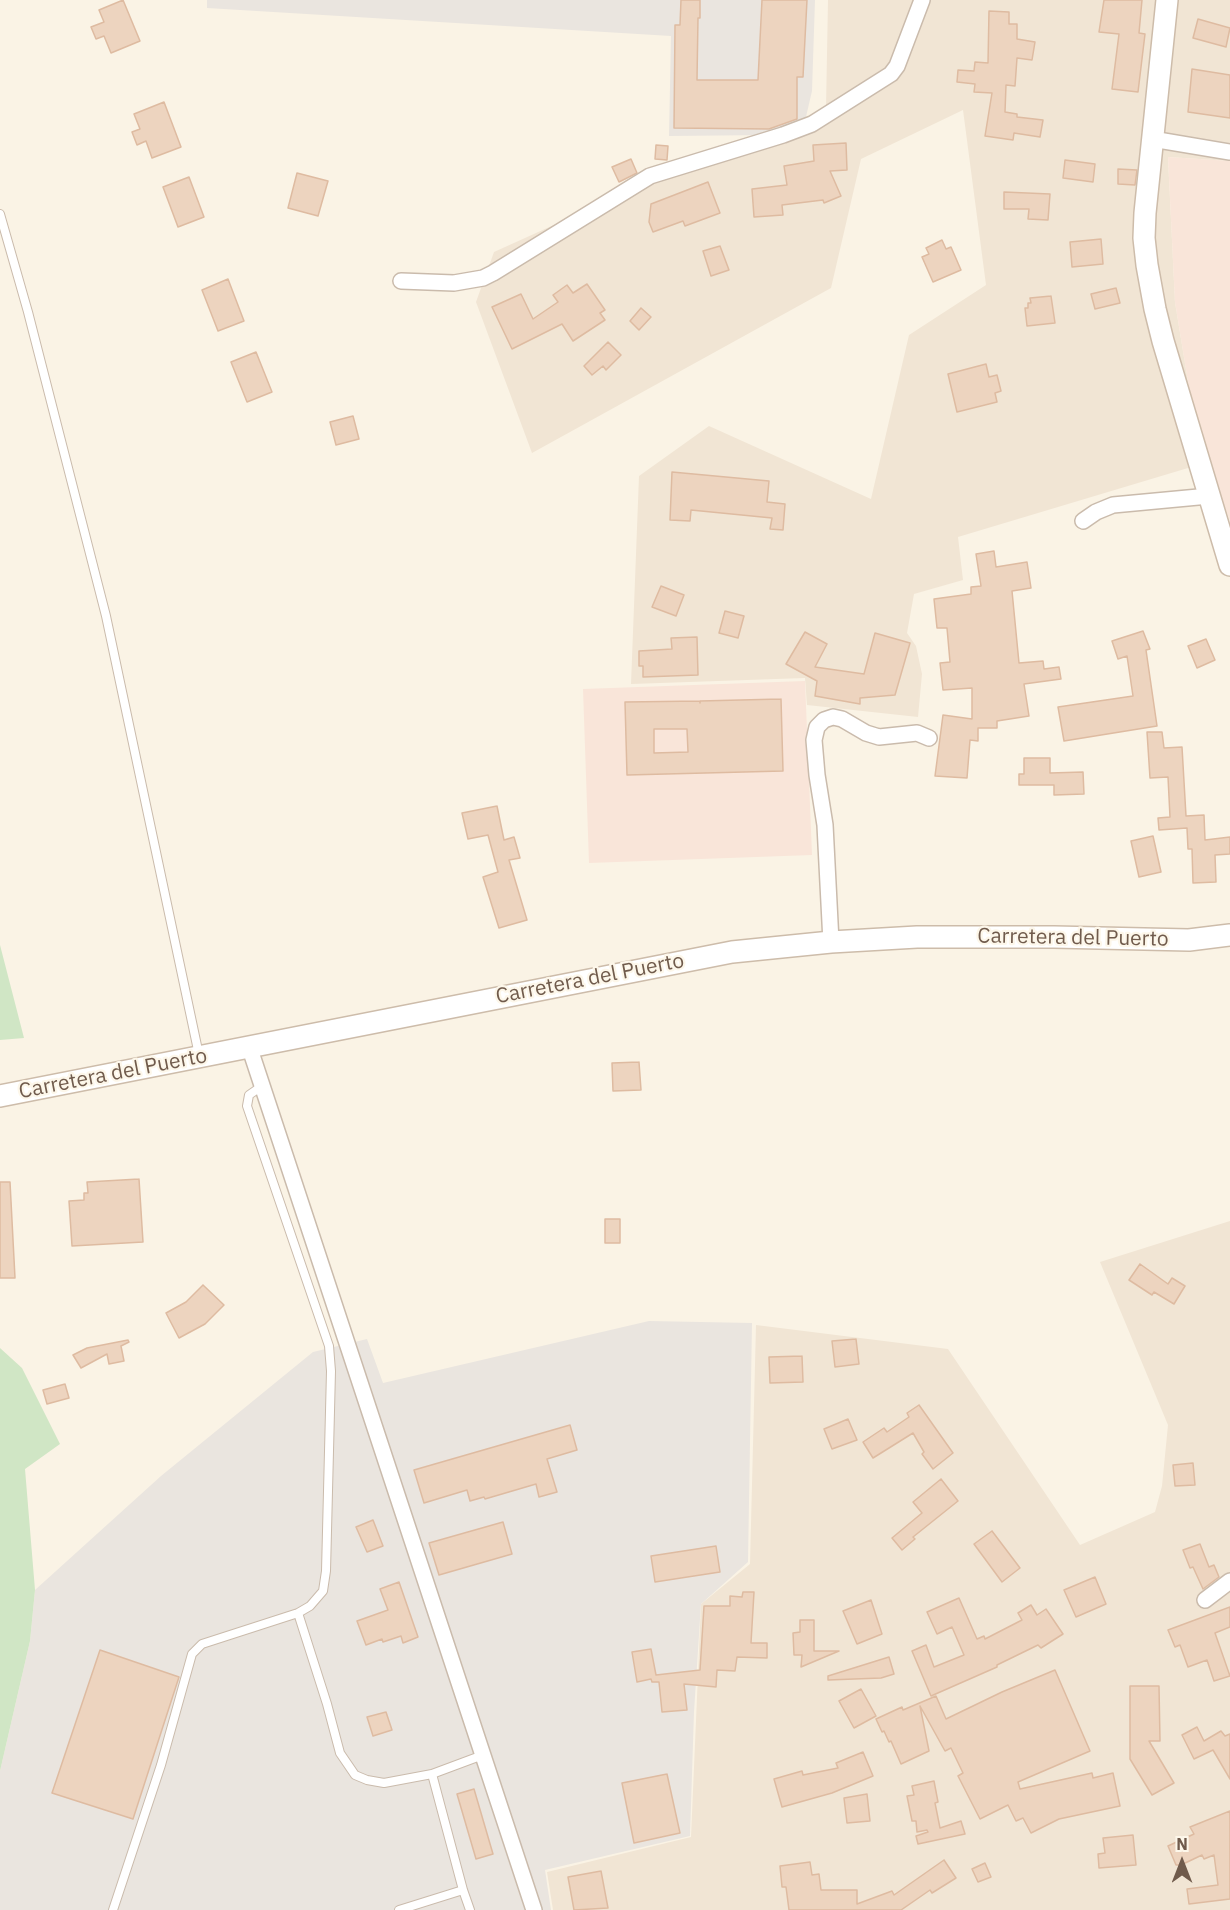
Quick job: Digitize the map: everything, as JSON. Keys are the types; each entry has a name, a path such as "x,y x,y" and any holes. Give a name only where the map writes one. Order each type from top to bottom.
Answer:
{"main road":[{"path":"1167,0 1145,213 1147,265 1163,341 1230,565"},
{"name":"Carretera del Puerto","path":"0,1096 732,952 831,942 917,937 1189,940 1230,935"},
{"name":"Carretera del Puerto","path":"1189,940 1230,948"}],"street":[{"path":"401,281 454,284 483,278 650,176 813,124 891,74 897,66 922,0"},
{"path":"1152,139 1230,152"},
{"path":"1083,521 1096,512 1113,505 1209,496"},
{"path":"831,942 825,825 814,740 817,727 824,720 833,717 879,737 917,733 929,738"},
{"path":"249,1046 534,1910"},
{"path":"1205,1600 1230,1581"}],"lane":[{"path":"0,214 31,323 106,616 199,1057"},
{"path":"113,1910 161,1765 192,1654 202,1644 298,1612 310,1606 323,1591 331,1371 329,1346 247,1106 249,1095 262,1086"},
{"path":"298,1612 340,1753 355,1775 384,1783 432,1774 483,1755"},
{"path":"432,1774 470,1910"},
{"path":"399,1910 463,1890"}],"shaded area":[{"path":"207,0 815,0 812,91 805,121 769,135 669,136 671,36 207,8"},
{"path":"828,0 1230,0 1230,161 1168,157 1175,302 1191,400 1208,462 958,537 963,580 914,594 907,633 916,646 922,674 918,717 807,705 805,678 631,684 639,476 709,426 871,499 909,335 986,285 963,110 861,159 831,288 532,453 476,302 494,252 755,134 802,124 826,108"},
{"path":"1168,157 1230,161 1230,521 1208,462 1191,400 1175,302"},
{"path":"805,681 812,855 589,863 583,689"},
{"path":"1230,1221 1230,1910 553,1910 547,1872 691,1837 701,1604 750,1564 756,1325 948,1349 1080,1545 1155,1512 1162,1486 1168,1425 1100,1262"},
{"path":"649,1321 752,1323 748,1562 701,1604 694,1712 690,1836 545,1870 551,1910 0,1910 0,1771 30,1641 35,1590 161,1476 313,1352 367,1339 383,1383"}],"green space":[{"path":"0,945 24,1038 0,1040"},
{"path":"0,1348 22,1368 60,1444 25,1469 35,1590 30,1641 0,1771"}],"building":[{"path":"123,0 140,41 111,53 104,36 96,39 91,27 104,22 99,10"},
{"path":"681,0 700,0 697,80 758,80 762,0 807,0 803,77 797,77 797,119 769,129 674,128 675,25 680,25"},
{"path":"1104,0 1142,0 1139,33 1145,34 1138,92 1112,89 1119,34 1099,32"},
{"path":"989,11 1009,12 1009,24 1017,24 1017,39 1035,42 1032,60 1017,58 1015,86 1006,85 1005,112 1017,114 1017,117 1043,120 1040,137 1014,133 1013,140 985,136 992,93 974,92 975,84 957,82 958,70 974,71 975,62 988,63"},
{"path":"1198,19 1230,28 1226,47 1193,38"},
{"path":"1192,69 1230,75 1230,118 1188,112"},
{"path":"164,102 181,147 152,158 146,141 137,145 132,132 140,129 134,114"},
{"path":"846,143 847,170 830,171 841,196 824,203 823,200 782,205 783,215 754,217 752,189 787,185 784,166 814,161 813,145"},
{"path":"656,145 668,146 667,160 655,159"},
{"path":"631,159 637,173 619,182 612,167"},
{"path":"1065,160 1095,164 1093,182 1063,178"},
{"path":"1118,169 1137,170 1135,185 1118,184"},
{"path":"297,173 328,181 318,216 288,208"},
{"path":"189,177 204,217 178,227 163,187"},
{"path":"708,182 720,213 685,226 683,221 653,232 649,222 651,204"},
{"path":"1004,192 1050,194 1048,220 1028,219 1029,209 1004,209"},
{"path":"1101,239 1103,264 1072,267 1070,242"},
{"path":"942,240 946,249 951,247 961,270 933,282 922,257 929,254 926,248"},
{"path":"720,246 729,270 711,276 703,251"},
{"path":"228,279 244,321 218,331 202,290"},
{"path":"587,284 605,310 600,313 605,320 573,341 562,324 512,349 492,307 521,294 533,319 558,302 553,295 567,285 573,293"},
{"path":"1116,288 1120,303 1095,309 1091,294"},
{"path":"1051,296 1055,323 1027,326 1025,308 1028,308 1028,303 1031,303 1030,298"},
{"path":"641,308 651,317 639,330 630,321"},
{"path":"608,342 621,355 606,370 603,366 592,375 584,366"},
{"path":"256,352 272,392 247,402 231,362"},
{"path":"986,364 989,377 997,375 1001,391 995,393 997,402 957,412 948,374"},
{"path":"353,416 359,439 336,445 330,422"},
{"path":"672,472 769,481 767,502 785,504 783,530 770,529 772,518 691,510 690,521 670,520"},
{"path":"994,551 996,567 1027,562 1031,588 1012,591 1019,663 1043,661 1044,669 1059,667 1061,679 1024,684 1029,716 997,721 997,728 978,728 978,741 970,740 967,778 935,776 943,715 972,719 972,688 943,690 940,663 950,662 947,628 937,628 934,599 971,594 971,587 981,586 976,554"},
{"path":"661,586 684,595 676,616 652,607"},
{"path":"725,611 744,616 738,638 719,633"},
{"path":"1143,631 1150,649 1146,650 1157,726 1064,741 1058,707 1133,696 1127,656 1118,659 1112,641"},
{"path":"805,632 827,644 815,667 864,674 875,633 910,643 895,695 860,698 860,704 815,696 817,681 786,664"},
{"path":"697,637 698,675 643,677 643,666 639,666 639,651 672,649 671,638"},
{"path":"1206,639 1215,660 1197,668 1188,646"},
{"path":"781,699 783,771 627,775 625,702","holes":["654,729 687,729 688,752 654,753"]},
{"path":"1147,732 1162,732 1164,748 1182,747 1186,816 1204,815 1205,840 1230,837 1230,854 1215,855 1216,882 1193,883 1192,849 1188,849 1187,828 1159,830 1158,818 1170,817 1168,777 1150,778"},
{"path":"1024,758 1050,758 1050,773 1083,772 1084,794 1054,795 1054,785 1019,785 1019,774 1024,774"},
{"path":"497,806 504,840 514,837 520,858 509,860 527,920 499,928 483,877 498,872 488,835 468,839 462,813"},
{"path":"1153,836 1161,872 1139,877 1131,841"},
{"path":"639,1062 641,1090 613,1091 612,1063"},
{"path":"139,1179 143,1242 72,1246 69,1201 84,1200 84,1193 88,1193 87,1182"},
{"path":"0,1182 10,1182 15,1278 0,1278"},
{"path":"605,1219 620,1219 620,1243 605,1243"},
{"path":"1140,1264 1168,1284 1172,1278 1185,1286 1174,1304 1154,1292 1152,1295 1129,1280"},
{"path":"203,1285 224,1305 205,1324 179,1338 166,1313 186,1302"},
{"path":"856,1339 859,1364 835,1367 832,1341"},
{"path":"128,1340 129,1342 121,1346 124,1361 109,1364 107,1354 81,1368 73,1355 87,1348"},
{"path":"802,1356 803,1382 770,1383 769,1357"},
{"path":"65,1384 69,1398 47,1404 43,1390"},
{"path":"919,1405 953,1453 933,1469 922,1454 924,1452 913,1433 873,1458 863,1442 884,1428 887,1432 909,1417 907,1413"},
{"path":"848,1419 857,1440 832,1449 824,1429"},
{"path":"570,1425 577,1450 547,1459 557,1492 539,1497 536,1484 485,1499 484,1497 470,1501 467,1490 424,1503 414,1470"},
{"path":"1193,1463 1195,1485 1175,1486 1173,1465"},
{"path":"941,1479 958,1501 913,1537 915,1539 902,1550 892,1538 922,1513 913,1502"},
{"path":"373,1520 383,1546 367,1552 356,1527"},
{"path":"503,1522 512,1554 439,1575 429,1543"},
{"path":"992,1531 1020,1568 1002,1582 974,1544"},
{"path":"1200,1544 1209,1567 1214,1565 1219,1577 1203,1589 1193,1567 1190,1568 1183,1550"},
{"path":"716,1546 720,1572 655,1582 651,1556"},
{"path":"1095,1577 1106,1604 1076,1617 1064,1590"},
{"path":"399,1582 418,1637 403,1643 401,1636 383,1642 382,1639 366,1645 357,1621 388,1610 380,1589"},
{"path":"743,1592 754,1592 751,1643 767,1643 767,1658 737,1657 735,1671 717,1670 716,1687 684,1684 687,1710 662,1712 659,1682 652,1682 651,1679 637,1682 632,1652 651,1649 656,1675 700,1670 704,1606 730,1606 730,1596 742,1597"},
{"path":"959,1598 977,1639 984,1636 985,1639 1022,1620 1018,1613 1031,1605 1037,1615 1046,1609 1063,1634 1041,1648 1038,1645 997,1667 931,1696 912,1651 926,1645 934,1667 964,1655 952,1627 937,1634 927,1612"},
{"path":"871,1600 882,1634 857,1644 843,1611"},
{"path":"1230,1607 1230,1627 1215,1633 1230,1676 1214,1681 1207,1660 1188,1667 1180,1645 1175,1647 1168,1630"},
{"path":"800,1620 814,1620 814,1651 839,1651 801,1667 802,1655 794,1655 793,1633 800,1632"},
{"path":"100,1650 179,1677 133,1819 52,1793"},
{"path":"889,1657 894,1674 881,1678 828,1680 828,1676"},
{"path":"1055,1670 1090,1751 1018,1782 1020,1789 1092,1773 1093,1778 1113,1773 1120,1806 1059,1819 1031,1833 1023,1818 1016,1821 1008,1805 980,1819 958,1776 963,1773 951,1748 945,1751 920,1706 929,1751 901,1764 891,1741 889,1742 884,1731 882,1732 876,1719 902,1707 903,1710 936,1696 946,1719"},
{"path":"1130,1686 1159,1686 1160,1741 1149,1741 1174,1783 1152,1795 1130,1759"},
{"path":"861,1689 876,1716 854,1728 839,1701"},
{"path":"386,1712 392,1730 373,1736 367,1717"},
{"path":"1197,1727 1204,1741 1221,1731 1225,1736 1230,1734 1230,1779 1213,1750 1194,1759 1182,1735"},
{"path":"863,1752 873,1776 832,1793 782,1807 774,1779 802,1771 803,1775 838,1768 836,1763"},
{"path":"667,1774 680,1833 634,1843 622,1783"},
{"path":"934,1781 940,1828 961,1821 965,1834 918,1844 916,1836 928,1832 927,1830 917,1832 916,1821 912,1821 907,1796 914,1795 912,1786"},
{"path":"474,1789 493,1854 476,1859 457,1794"},
{"path":"867,1794 870,1821 847,1823 844,1798"},
{"path":"1230,1811 1230,1899 1189,1904 1187,1889 1218,1885 1214,1855 1204,1859 1202,1855 1176,1865 1168,1846 1194,1834 1190,1827"},
{"path":"1133,1835 1136,1865 1099,1868 1098,1854 1105,1853 1103,1838"},
{"path":"944,1860 956,1878 932,1893 930,1890 901,1910 789,1910 786,1887 782,1887 780,1866 810,1862 812,1875 819,1874 821,1890 857,1890 857,1904 892,1891 894,1895"},
{"path":"985,1863 991,1877 978,1882 972,1869"},
{"path":"601,1871 608,1908 574,1910 568,1877"}]}
